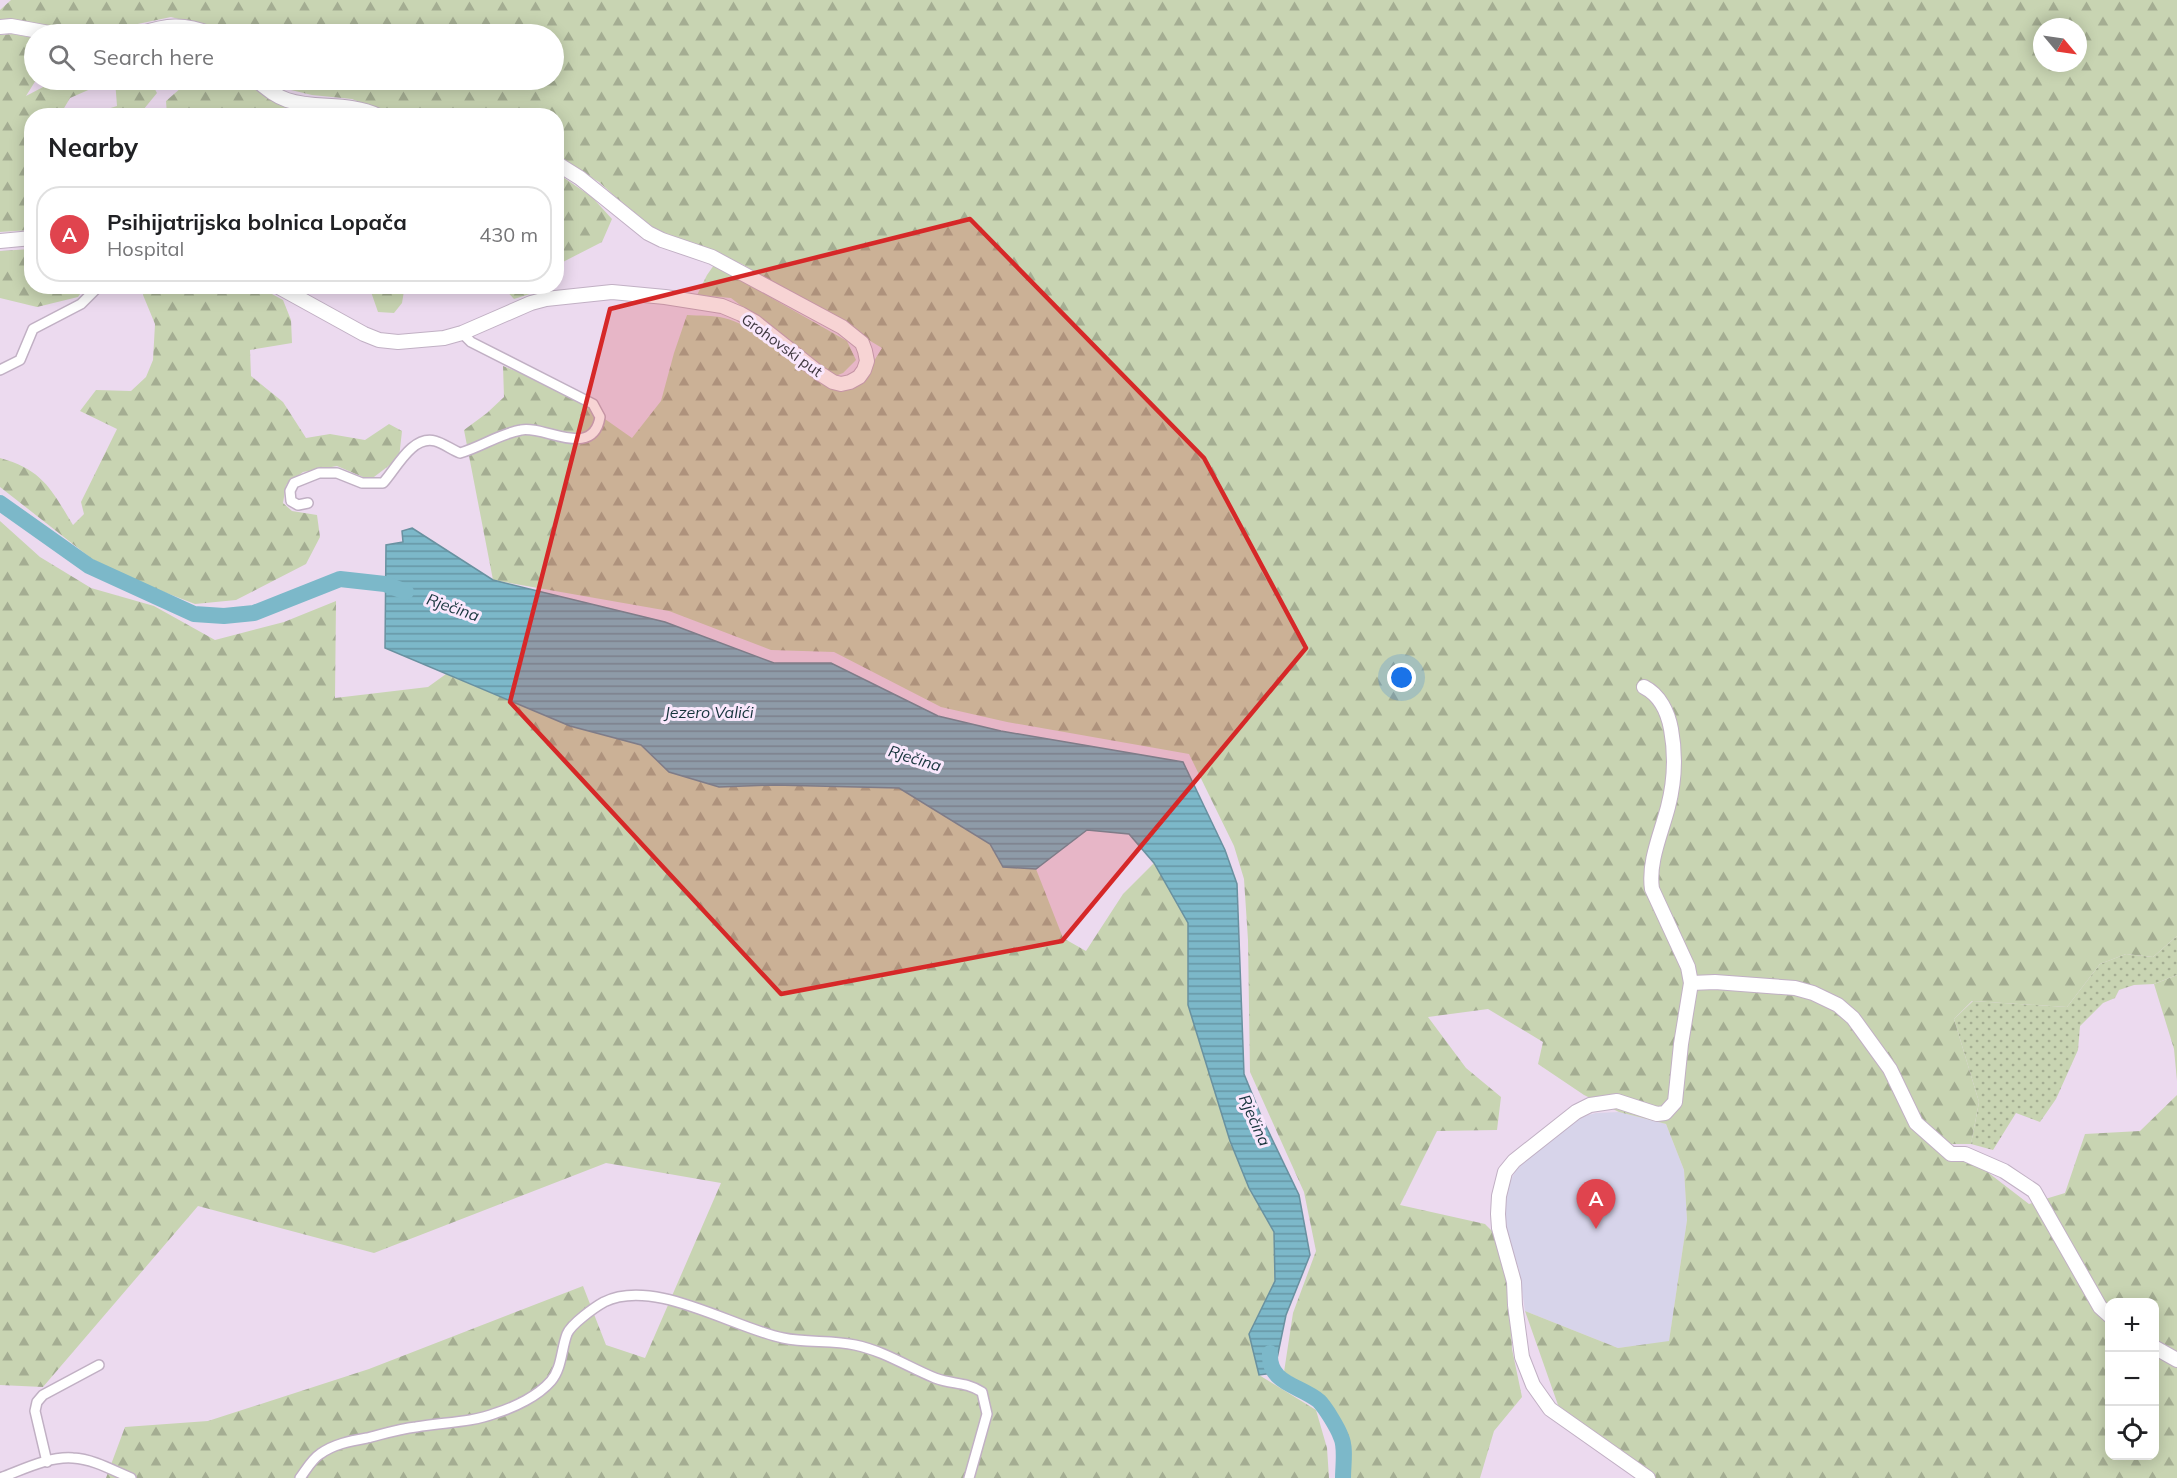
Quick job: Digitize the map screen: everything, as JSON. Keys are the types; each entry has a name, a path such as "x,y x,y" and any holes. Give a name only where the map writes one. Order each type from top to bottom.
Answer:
{"main road":[{"path":"0,27 24,28"},
{"path":"268,90 286,100 301,103 361,108"},
{"name":"Grohovski put","path":"292,294 354,329 380,340 398,342 462,333 531,303 546,299 612,292 722,306 755,322 833,382 841,384 850,382 859,377 864,370 867,361 866,351 861,343 842,327 712,257 648,233 579,178 564,169"},
{"path":"0,241 24,239"},
{"path":"1644,687 1656,697 1670,721 1676,763 1669,804 1652,865 1652,889 1688,967 1691,983 1675,1102 1665,1113 1657,1114 1617,1101 1590,1105 1576,1112 1514,1161 1505,1172 1499,1196 1499,1228 1514,1282 1522,1357 1533,1385 1550,1409 1648,1478"},
{"path":"1691,983 1715,982 1795,988 1813,993 1838,1005 1853,1018 1890,1069 1916,1123 1951,1154 1965,1154 2004,1171 2034,1191 2105,1312"},
{"path":"2159,1350 2177,1360"}],"street":[{"path":"0,369 20,360 33,330 39,324 63,315 81,304 91,294"},
{"path":"308,503 298,505 291,501 290,491 294,483 319,473 337,473 362,483 383,483 415,444 427,440 436,441 460,453 479,448 502,435 524,429 556,437 587,438 595,432 600,417 593,404 471,342 462,333"},
{"path":"300,1478 318,1455 335,1445 416,1426 483,1418 536,1394 552,1380 560,1365 567,1333 573,1325 604,1302 627,1294 645,1295 706,1309 753,1329 784,1338 853,1344 873,1350 937,1379 970,1385 982,1392 987,1414 969,1478"},
{"path":"47,1462 35,1411 37,1402 43,1395 99,1365"},
{"path":"0,1478 47,1462 72,1457 98,1463 130,1478"}],"highlighted area":[{"path":"970,219 1204,458 1306,648 1062,941 781,994 510,702 610,309"}],"shaded area":[{"path":"1619,1112 1666,1124 1684,1170 1687,1220 1669,1342 1618,1348 1525,1311 1519,1269 1507,1239 1503,1209 1507,1187 1516,1170 1548,1140 1574,1119 1596,1113"}],"green space":[{"path":"11,0 2177,0 2177,936 2153,957 2126,954 2100,964 2067,1007 1972,1001 1954,1019 1979,1102 1971,1144 1951,1144 2029,1204 2065,1193 2085,1134 2140,1131 2177,1095 2177,1478 1646,1478 1558,1405 1525,1311 1618,1348 1669,1341 1687,1220 1684,1170 1666,1124 1619,1112 1584,1095 1538,1064 1543,1042 1488,1009 1428,1017 1466,1068 1501,1097 1497,1130 1437,1131 1400,1205 1485,1224 1496,1235 1509,1290 1512,1349 1522,1397 1494,1431 1480,1478 1347,1478 1345,1431 1323,1396 1284,1372 1293,1313 1316,1251 1304,1192 1250,1072 1248,940 1244,879 1234,846 1189,754 1007,722 941,707 834,652 771,650 669,611 493,580 464,430 504,397 503,366 585,405 632,438 661,401 687,315 720,317 740,324 770,343 811,376 842,392 861,382 882,348 742,264 650,228 599,182 564,161 564,108 374,108 352,99 312,95 291,90 564,90 564,24 197,24 171,17 138,24 24,24 0,20 0,10"},
{"path":"0,35 24,36 24,90 30,90 26,96 37,90 88,90 70,98 64,108 24,108 24,230 0,232"},
{"path":"116,90 155,90 157,93 145,108 111,108 117,106"},
{"path":"179,90 258,90 269,98 292,108 166,108 166,101"},
{"path":"564,178 592,197 612,219 602,242 564,261"},
{"path":"24,249 24,294 80,294 78,297 37,307 0,298 0,251"},
{"path":"714,265 847,341 856,360 843,373 833,377 731,298 697,295"},
{"path":"272,294 283,300 291,320 292,343 250,350 251,376 283,402 306,438 330,434 365,440 389,424 402,431 399,458 370,480 337,466 303,472 286,485 283,503 292,511 317,515 320,537 306,564 236,600 195,604 138,582 92,559 0,487 0,458 26,468 44,482 73,525 84,514 81,502 117,429 80,411 96,390 131,391 146,377 153,360 155,324 143,295"},
{"path":"372,294 404,294 402,303 394,313 378,312"},
{"path":"509,294 530,294 514,299"},
{"path":"0,521 40,557 91,588 154,606 215,640 284,622 336,601 335,698 428,687 446,674 570,726 641,745 669,772 719,787 774,785 899,788 990,844 1003,867 1036,869 1063,938 1086,951 1123,894 1154,863 1188,923 1188,1006 1249,1188 1274,1232 1275,1281 1249,1334 1259,1375 1316,1410 1327,1448 1329,1478 106,1478 125,1427 208,1421 369,1369 583,1286 606,1345 645,1358 721,1183 606,1163 374,1253 198,1206 43,1387 0,1385"},
{"path":"2177,936 2177,975 2154,984 2134,985 2119,990 2115,998 2103,1003 2080,1026 2078,1050 2056,1099 2040,1122 2016,1113 1993,1150 1971,1144 1979,1102 1954,1019 1973,1001 2067,1007 2100,964 2126,954 2153,957"},
{"path":"2177,975 2177,1081 2174,1049 2154,984"}],"water":[{"name":"Jezero Valići","path":"412,528 493,580 665,622 774,663 831,663 938,716 1001,731 1183,762 1225,850 1237,884 1244,1074 1262,1118 1299,1195 1310,1255 1286,1315 1274,1373 1259,1375 1249,1334 1275,1281 1274,1232 1249,1188 1230,1141 1188,1005 1188,923 1154,863 1129,834 1087,830 1036,869 1003,867 990,844 899,788 774,785 719,787 669,772 641,745 570,726 385,648 386,545 403,542 402,531"}],"waterway":[{"name":"Rječina","path":"0,503 89,566 194,614 224,616 254,613 340,579 385,584 406,592"},
{"name":"Rječina","path":"1270,1353 1274,1371 1280,1378 1319,1401 1334,1423 1343,1446 1343,1478"}],"place":[{"name":"Psihijatrijska bolnica Lopača","path":"1596,1229"}]}
